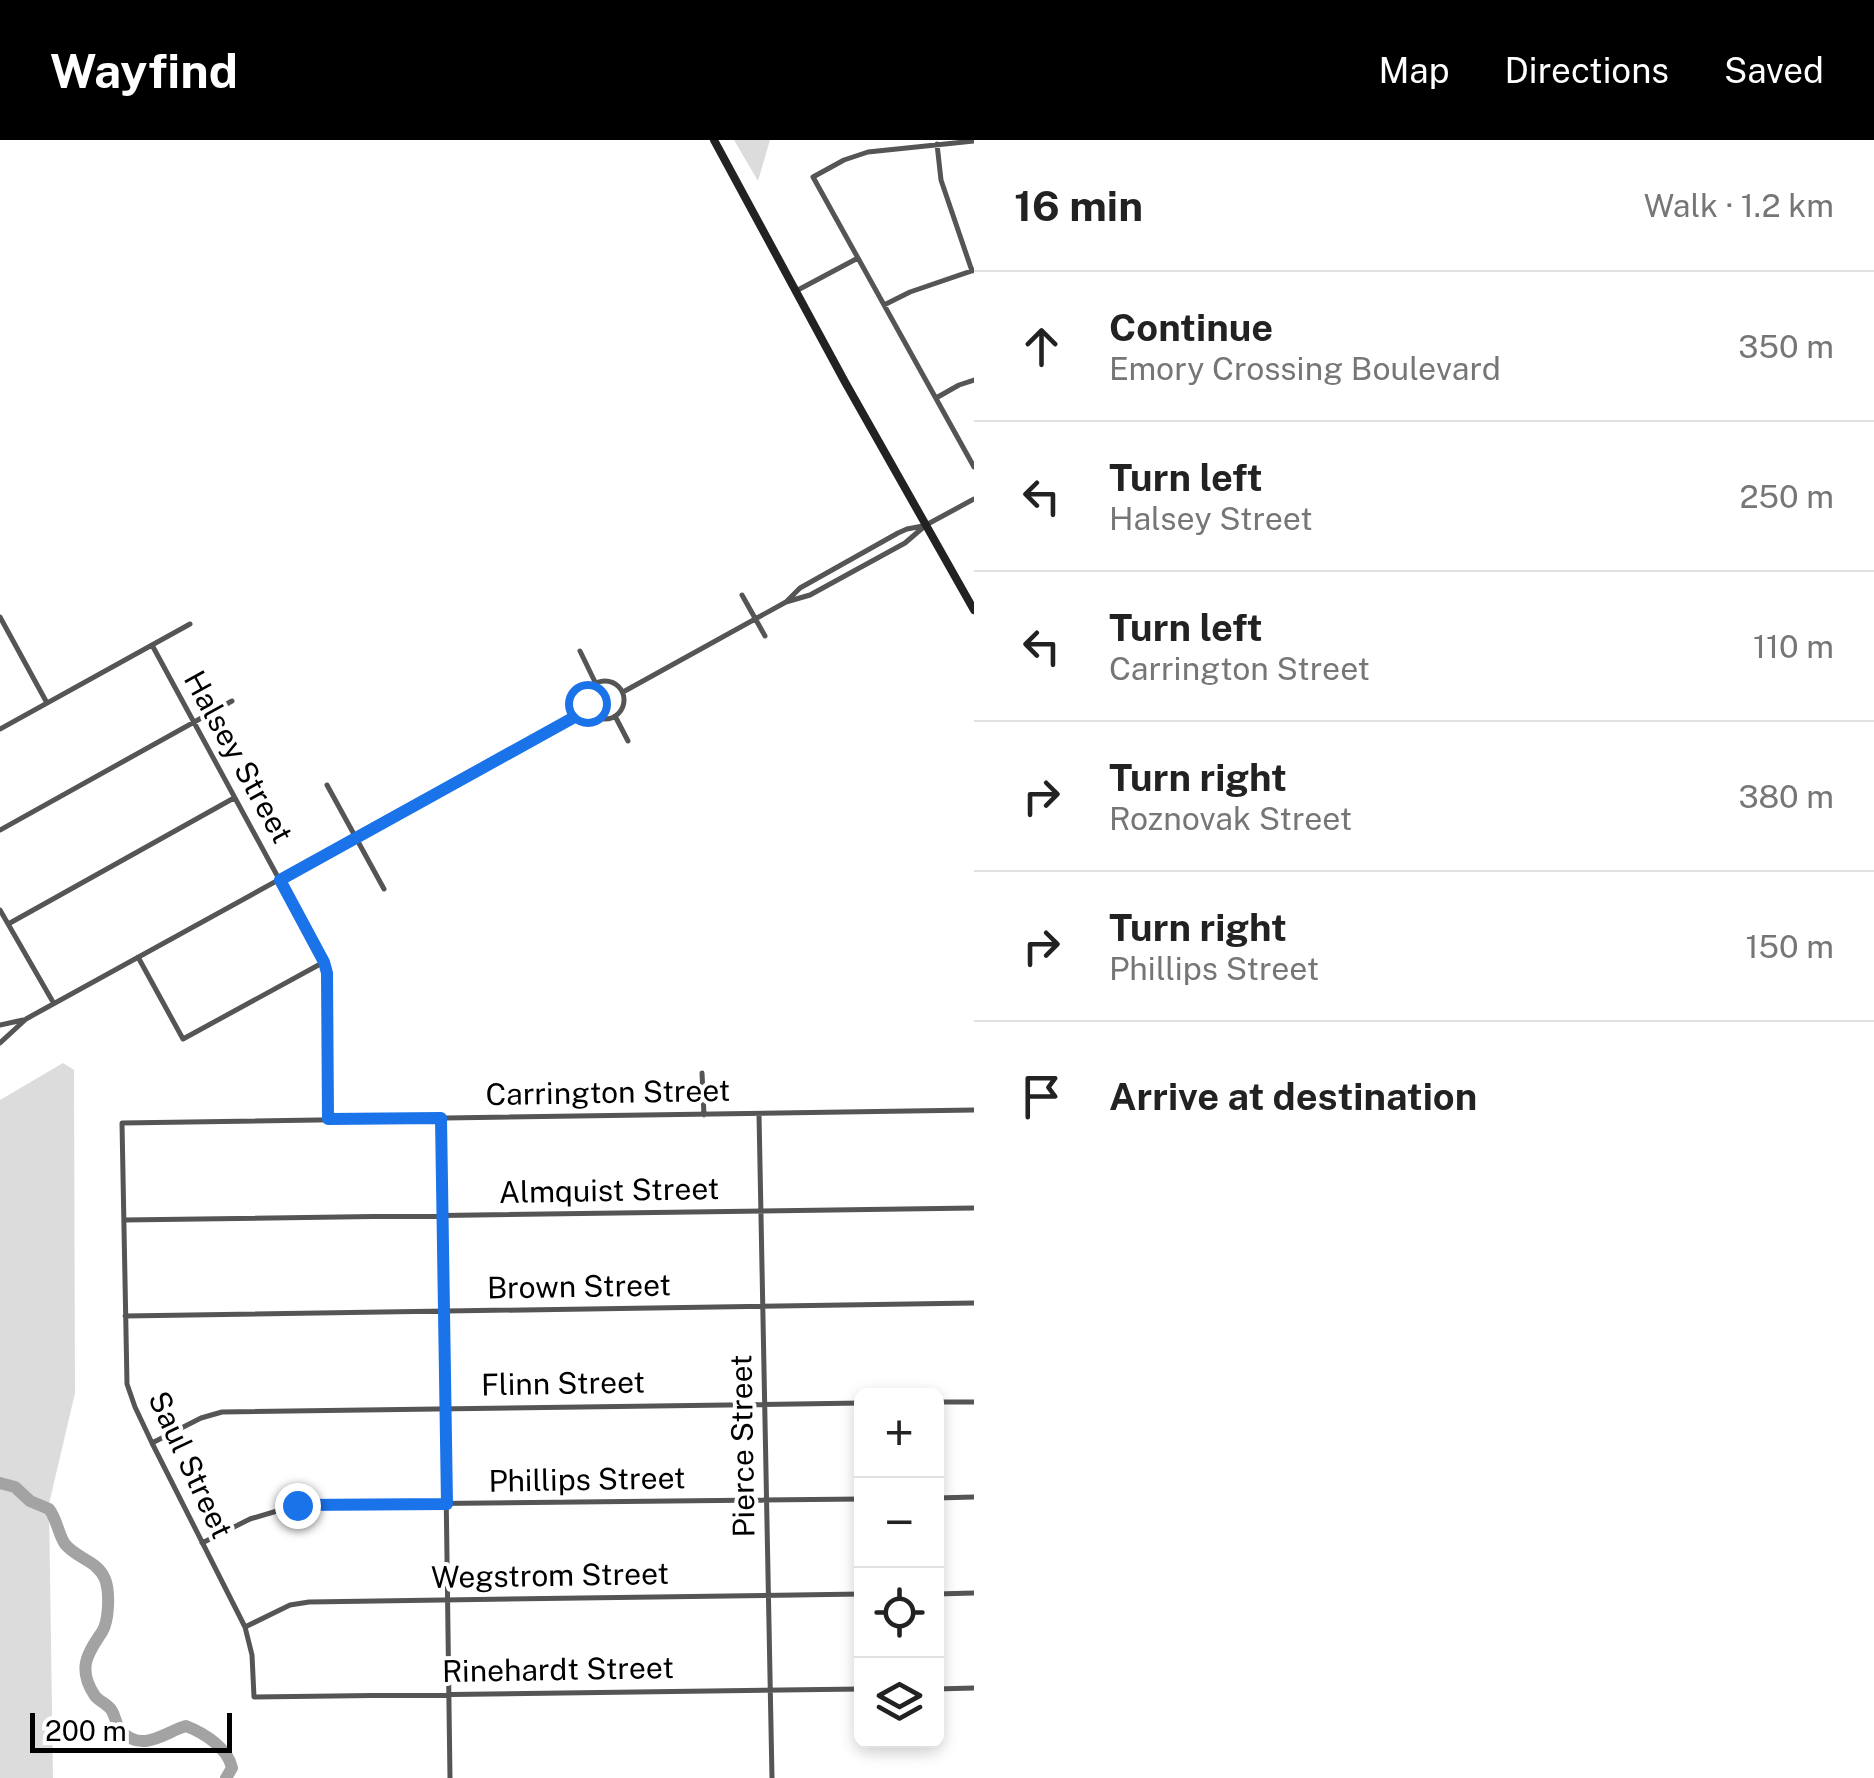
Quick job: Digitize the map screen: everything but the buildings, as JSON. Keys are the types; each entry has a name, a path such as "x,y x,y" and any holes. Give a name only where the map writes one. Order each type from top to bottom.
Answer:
{"main road":[{"path":"714,140 844,382 974,610"}],"street":[{"path":"974,140 860,154 813,178 974,467"},
{"path":"884,305 906,293 973,271 941,180 937,144"},
{"path":"796,291 858,258"},
{"path":"936,398 974,380"},
{"path":"623,692 786,602 810,595 890,551 974,498"},
{"path":"786,602 800,588 907,528 926,525"},
{"path":"742,595 765,636"},
{"path":"0,617 47,703"},
{"path":"0,729 190,624"},
{"name":"Halsey Street","path":"152,646 324,962 328,1119"},
{"path":"580,652 596,684"},
{"path":"609,681 623,692 624,705 615,716 604,719 589,709 588,691 596,684 609,681"},
{"path":"0,830 232,701"},
{"path":"0,1043 26,1019 589,709"},
{"path":"615,716 628,741"},
{"path":"327,785 384,889"},
{"path":"10,923 235,798"},
{"path":"0,910 54,1004"},
{"path":"138,957 184,1039 324,962"},
{"path":"0,1025 26,1019"},
{"path":"702,1073 704,1114"},
{"name":"Carrington Street","path":"122,1123 974,1110"},
{"name":"Pierce Street","path":"759,1114 772,1778"},
{"path":"441,1118 450,1778"},
{"name":"Saul Street","path":"122,1123 128,1384 152,1443 245,1627 252,1655 254,1697"},
{"name":"Almquist Street","path":"124,1220 974,1208"},
{"name":"Brown Street","path":"126,1316 974,1303"},
{"path":"944,1402 974,1402"},
{"name":"Flinn Street","path":"152,1443 201,1418 222,1412 854,1403"},
{"path":"944,1498 974,1497"},
{"name":"Phillips Street","path":"202,1543 250,1518 297,1505 854,1499"},
{"name":"Wegstrom Street","path":"245,1627 290,1605 308,1602 854,1594"},
{"path":"944,1594 974,1594"},
{"path":"944,1688 974,1688"},
{"name":"Rinehardt Street","path":"254,1697 854,1689"}],"shaded area":[{"path":"734,140 770,140 758,181"},
{"path":"63,1063 74,1070 75,1393 49,1504 53,1778 0,1778 0,1100"}],"waterway":[{"path":"0,1483 15,1487 30,1501 49,1509 65,1544 97,1568 105,1579 106,1621 88,1655 85,1670 95,1696 110,1709 120,1730 130,1738 146,1741 186,1726 193,1729 226,1754 232,1768 226,1778"}],"route":[{"path":"297,1505 447,1504 444,1215 441,1118 328,1119 327,973 280,880 589,709 587,703"}]}
